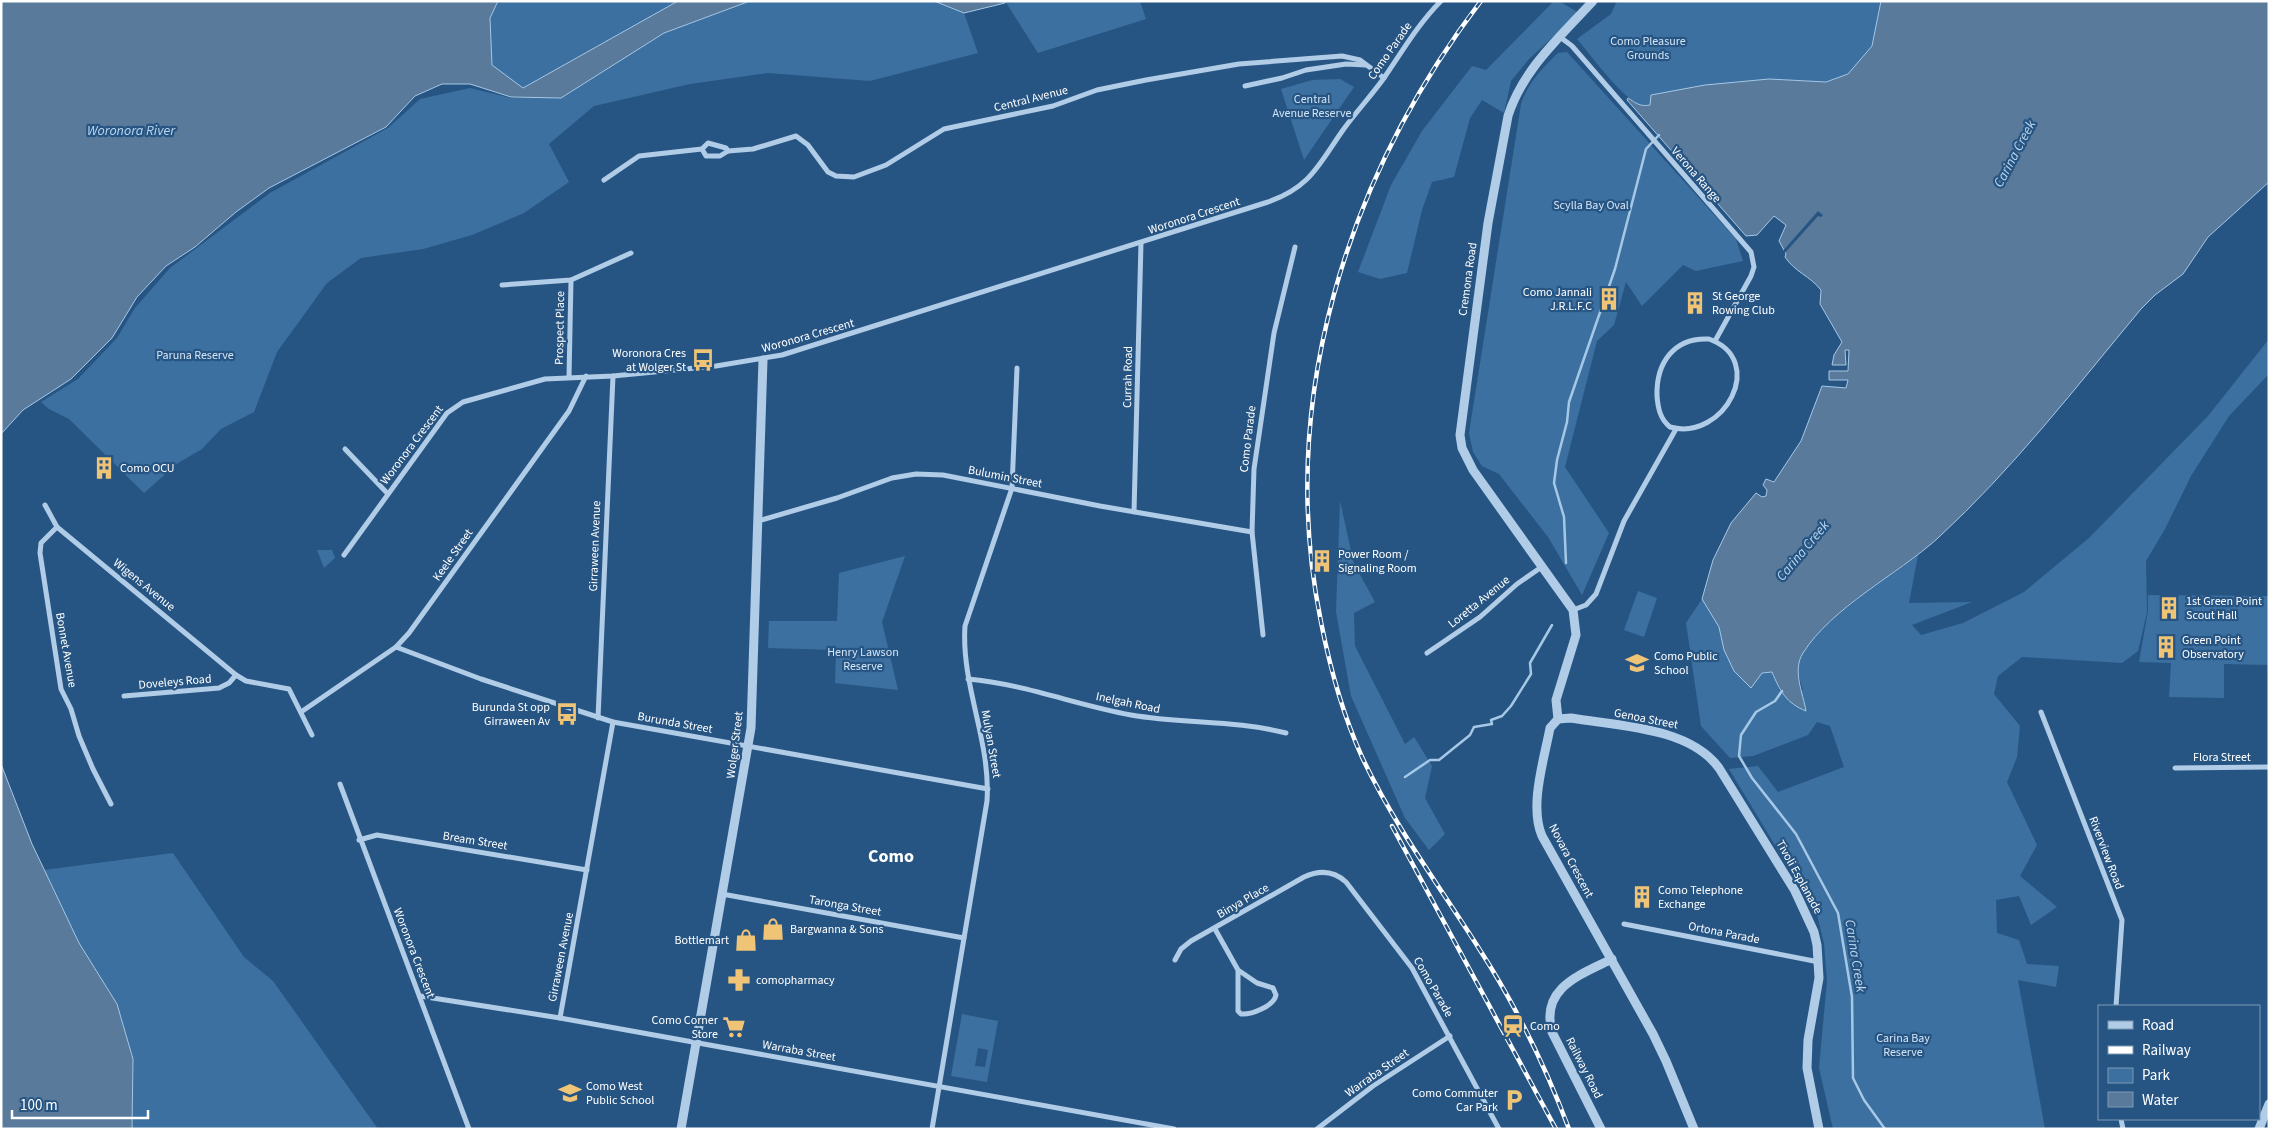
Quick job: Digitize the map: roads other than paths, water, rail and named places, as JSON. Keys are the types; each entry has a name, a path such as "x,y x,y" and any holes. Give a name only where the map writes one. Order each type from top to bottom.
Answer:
{"street":[{"name":"Como Parade","path":"1303,184 1317,170 1344,128 1384,78 1422,22 1441,1"},
{"name":"Cremona Road","path":"1542,566 1467,460 1462,448 1460,425 1488,223 1508,116 1521,85 1546,51 1593,1"},
{"name":"Verona Range","path":"1560,37 1572,46 1753,257 1754,267 1751,276 1715,341"},
{"name":"Central Avenue","path":"702,149 706,156 712,157 727,154 728,151 753,149 796,136 808,145 828,172 836,176 854,176 886,165 944,129 1053,106 1097,90 1122,84 1239,64 1291,58 1342,56 1360,60 1384,78"},
{"path":"1245,86 1282,78 1306,70 1346,64 1353,66 1367,65"},
{"name":"Central Avenue","path":"604,180 639,156 702,149 708,143 726,148 728,151"},
{"name":"Woronora Crescent","path":"344,555 452,408 526,383 569,377 613,376 763,360 1280,198 1303,184"},
{"name":"Currah Road","path":"1134,512 1141,243"},
{"name":"Como Parade","path":"1263,635 1252,532 1254,469 1257,438 1274,333 1296,247"},
{"name":"Prospect Place","path":"502,285 571,280 631,253"},
{"name":"Prospect Place","path":"569,377 571,280"},
{"path":"1700,339 1715,341 1727,350 1735,364 1737,380 1733,397 1716,418 1692,427 1676,429 1665,423 1658,408 1660,368 1670,352 1685,343 1700,339"},
{"name":"Wolger Street","path":"681,1129 748,746 752,702 763,360"},
{"name":"Mulyan Street","path":"932,1129 984,830 988,789 984,754 963,648 965,626 1012,488 1016,368"},
{"name":"Keele Street","path":"301,712 396,647 433,601 569,411 586,376"},
{"name":"Girraween Avenue","path":"598,718 613,376"},
{"path":"1573,610 1592,600 1624,521 1676,429"},
{"path":"346,448 388,494"},
{"name":"Bulumin Street","path":"758,521 837,498 892,478 916,474 944,475 1134,512 1252,532"},
{"name":"Wigens Avenue","path":"45,505 57,527 236,675"},
{"name":"Bonnet Avenue","path":"57,527 41,543 40,553 58,679 71,709 79,736 111,804"},
{"name":"Novara Crescent","path":"1542,566 1573,610 1576,635 1556,700 1558,718 1550,728 1537,800 1536,820 1542,836 1612,959 1666,1061 1694,1129"},
{"name":"Loretta Avenue","path":"1427,653 1480,617 1542,566"},
{"name":"Burunda Street","path":"396,647 481,679 613,722 988,789"},
{"path":"236,675 255,684 279,686 288,689 312,735"},
{"name":"Doveleys Road","path":"124,696 219,688 229,683 236,675"},
{"name":"Inelgah Road","path":"968,679 1001,682 1090,706 1144,717 1176,722 1241,724 1286,733"},
{"name":"Riverview Road","path":"2041,712 2122,920 2116,1005"},
{"name":"Genoa Street","path":"1558,718 1571,718 1682,739 1704,752 1719,768"},
{"name":"Girraween Avenue","path":"560,1018 613,722"},
{"name":"Flora Street","path":"2175,768 2269,767"},
{"name":"Tivoli Esplanade","path":"1719,768 1802,905 1814,932 1819,962 1818,991 1807,1057 1808,1081 1819,1129"},
{"name":"Woronora Crescent","path":"340,784 359,840 420,996 469,1129"},
{"name":"Bream Street","path":"359,840 377,835 588,870"},
{"name":"Binya Place","path":"1176,960 1185,945 1304,877 1316,872 1329,872"},
{"name":"Como Parade","path":"1329,872 1346,882 1399,949 1450,1036 1499,1129"},
{"name":"Taronga Street","path":"722,894 964,938"},
{"name":"Ortona Parade","path":"1624,924 1760,949 1802,961 1819,962"},
{"path":"1215,929 1238,970 1256,983 1273,988 1276,995 1273,1002 1249,1013 1241,1014 1238,1011 1238,970"},
{"name":"Railway Road","path":"1602,1129 1552,1032 1549,1015 1553,1000 1561,988 1612,959"},
{"name":"Warraba Street","path":"420,996 560,1018 1174,1129"},
{"name":"Warraba Street","path":"1317,1129 1373,1086 1450,1036"},
{"path":"2259,1129 2269,1104"}],"water":[{"name":"Woronora River","path":"1,1 498,1 490,18 492,65 523,88 678,1 750,1 664,33 561,98 511,97 470,84 442,84 415,96 386,127 269,188 236,212 195,247 166,266 137,297 112,338 71,379 23,410 1,434"},
{"path":"934,1 1005,1 1005,3 964,13"},
{"path":"1881,1 2269,1 2269,182 2208,237 2183,274 2155,295 2141,309 2018,456 1966,512 1922,552 1848,606 1815,636 1803,653 1798,667 1799,682 1806,711 1793,704 1785,696 1772,672 1762,673 1751,688 1734,671 1724,650 1719,627 1702,599 1713,560 1731,523 1756,493 1762,497 1766,496 1767,490 1763,485 1766,479 1774,482 1801,441 1822,386 1846,388 1848,380 1829,380 1829,371 1848,371 1849,350 1845,350 1846,365 1832,365 1834,355 1842,342 1820,304 1821,290 1793,267 1785,257 1786,254 1779,241 1786,225 1774,216 1757,235 1746,236 1627,100 1628,98 1638,104 1650,105 1651,95 1705,85 1769,79 1826,82 1848,74 1872,46"},
{"path":"1,764 32,844 79,943 117,1004 133,1059 132,1129 1,1129"}],"waterway":[{"path":"1566,563 1564,517 1554,483 1557,460 1567,422 1569,402 1615,269 1646,149 1659,135"},
{"path":"1405,777 1430,760 1439,760 1470,735 1474,727 1492,724 1491,720 1502,716 1511,706 1531,674 1530,663 1552,625"},
{"name":"Carina Creek","path":"1782,691 1775,701 1756,712 1741,735 1739,756 1752,778 1796,834 1838,913 1852,997 1853,1078 1864,1100 1885,1129"}],"railway":[{"path":"1481,1 1434,69 1393,141 1360,217 1334,295 1317,375 1308,456 1309,539 1321,622 1329,657 1343,708 1362,757 1388,807 1478,947 1517,1013 1550,1082 1569,1129"},
{"path":"1392,826 1556,1129"}],"place":[{"name":"Como Jannali J.R.L.F.C","path":"1609,299"},
{"name":"St George Rowing Club","path":"1695,303"},
{"name":"Woronora Cres at Wolger St","path":"703,360"},
{"name":"Como OCU","path":"104,468"},
{"name":"Power Room / Signaling Room","path":"1322,561"},
{"name":"1st Green Point Scout Hall","path":"2169,608"},
{"name":"Green Point Observatory","path":"2166,647"},
{"name":"Como Public School","path":"1637,663"},
{"name":"Burunda St opp Girraween Av","path":"567,714"},
{"name":"Como Telephone Exchange","path":"1642,897"},
{"name":"Bargwanna & Sons","path":"773,929"},
{"name":"Bottlemart","path":"746,940"},
{"name":"comopharmacy","path":"739,980"},
{"name":"Como","path":"1513,1026"},
{"name":"Como Corner Store","path":"734,1027"},
{"name":"Como West Public School","path":"570,1093"},
{"name":"Como Commuter Car Park","path":"1514,1100"}],"district":[{"name":"Como","path":"891,856"}],"park label":[{"name":"Como Pleasure Grounds","path":"1648,48"},
{"name":"Central Avenue Reserve","path":"1312,106"},
{"name":"Scylla Bay Oval","path":"1591,205"},
{"name":"Paruna Reserve","path":"195,355"},
{"name":"Henry Lawson Reserve","path":"863,659"},
{"name":"Carina Bay Reserve","path":"1903,1045"}]}
